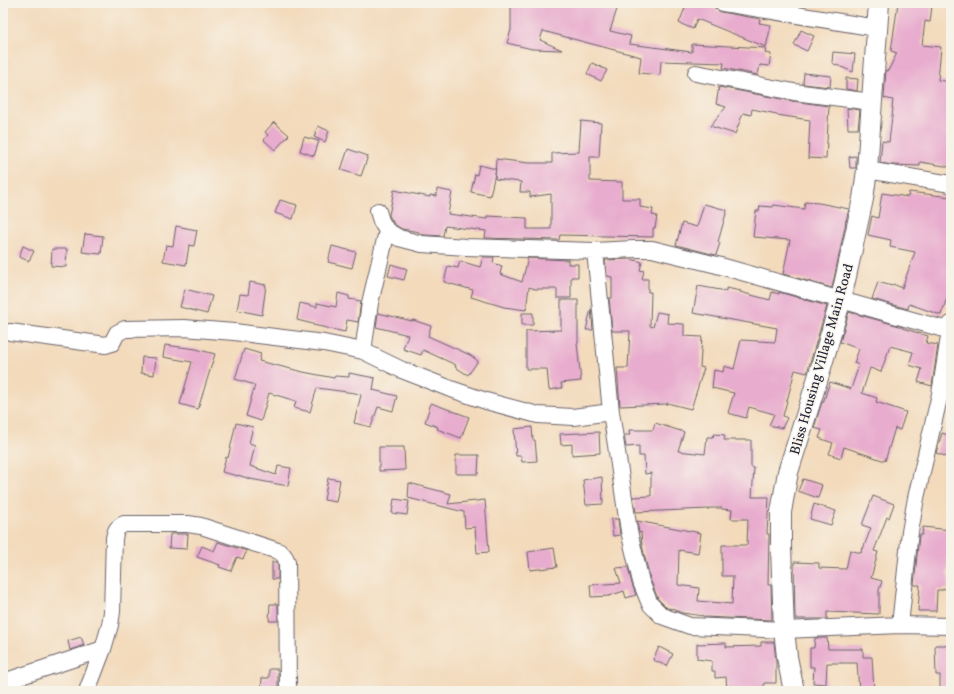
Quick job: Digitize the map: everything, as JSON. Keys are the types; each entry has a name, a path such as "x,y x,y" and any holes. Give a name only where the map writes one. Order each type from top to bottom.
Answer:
{"street":[{"path":"723,3 877,28"},
{"name":"Bliss Housing Village Main Road","path":"794,691 787,657 784,630 781,512 788,472 841,300 864,199 879,3"},
{"path":"696,73 794,92 872,102"},
{"path":"867,170 951,184"},
{"path":"378,211 381,221 387,231 399,238 422,244 466,247 595,250 634,248 652,249 717,265 951,329 940,394 916,498 910,532 900,625"},
{"path":"363,351 370,303 387,231"},
{"path":"595,250 611,412 629,532 641,582 650,604 662,616 690,626 784,630 900,625 951,626"},
{"path":"10,332 99,345 112,343 117,333 125,329 184,328 234,332 317,342 363,351 402,370 451,389 486,401 538,415 573,417 611,412"},
{"path":"87,691 103,649 110,625 112,612 114,538 116,530 119,526 124,524 188,524 201,526 282,553 287,562 288,691"},
{"path":"3,682 103,649"}],"building":[{"path":"513,3 619,3 610,31 631,36 629,44 692,52 692,44 766,48 765,53 771,54 769,66 760,65 758,75 723,68 724,63 661,61 660,75 639,73 641,57 543,31 540,40 562,50 532,49 507,43 511,30 511,5 513,5"},
{"path":"687,3 714,3 714,7 721,12 760,19 759,23 771,25 766,47 697,19 693,29 679,23"},
{"path":"898,3 919,3 932,6 930,22 925,21 922,45 941,47 938,80 951,82 951,167 920,162 920,166 880,163 882,141 889,142 893,108 893,100 884,98 886,70 888,71 897,53 891,51"},
{"path":"801,30 814,36 807,51 794,45"},
{"path":"833,52 855,54 853,72 832,63"},
{"path":"592,63 607,70 601,81 587,74"},
{"path":"804,73 831,76 830,87 803,84"},
{"path":"846,78 858,79 857,91 846,89"},
{"path":"719,87 792,101 829,106 826,159 808,158 810,120 777,115 752,109 751,115 743,113 735,134 710,126 726,107 716,104"},
{"path":"847,108 860,110 858,129 848,129"},
{"path":"581,121 601,123 599,157 590,157 590,181 622,182 622,199 640,199 640,207 653,209 652,215 657,216 655,228 653,228 653,237 560,235 559,240 485,238 486,231 445,226 443,236 424,235 419,232 402,229 394,224 389,215 394,190 430,197 430,195 436,196 437,189 452,192 448,214 487,219 487,216 527,218 527,229 551,229 551,194 530,197 530,192 520,192 521,182 495,179 496,159 529,163 552,163 552,153 579,152"},
{"path":"274,122 289,135 275,150 264,140 268,135 265,132"},
{"path":"318,126 329,131 325,142 314,137"},
{"path":"304,137 319,141 314,156 300,151"},
{"path":"348,149 368,156 361,176 341,170"},
{"path":"856,156 856,168 850,168 849,157"},
{"path":"479,165 496,169 490,196 471,192 475,174 477,175"},
{"path":"909,192 951,197 951,261 949,293 941,315 909,304 908,309 872,299 878,282 892,286 893,284 902,288 915,252 890,247 891,240 868,235 872,216 878,218 882,193 908,197"},
{"path":"280,200 297,205 293,219 275,213"},
{"path":"805,202 819,203 849,209 832,288 783,274 790,240 753,237 756,211 759,211 760,206 773,207 774,205 804,209"},
{"path":"704,204 727,210 716,255 676,245 682,223 697,227"},
{"path":"176,226 197,230 194,246 189,245 186,265 163,261 166,245 173,246"},
{"path":"85,234 103,236 101,254 82,252"},
{"path":"23,246 34,251 29,261 19,257"},
{"path":"332,246 356,252 352,268 328,262"},
{"path":"52,249 67,249 66,267 51,266"},
{"path":"483,257 494,257 493,263 502,266 500,274 522,282 528,258 568,260 568,264 578,264 578,277 571,277 571,298 557,298 557,289 535,289 529,287 526,310 504,307 471,297 473,290 444,282 448,266 458,268 460,261 480,267"},
{"path":"631,259 642,262 640,270 644,271 642,279 648,279 648,292 651,292 650,326 653,327 657,312 668,314 667,323 684,324 684,336 702,337 700,367 704,368 691,409 667,403 620,406 617,368 628,368 630,331 612,331 609,298 612,298 612,277 607,276 605,260"},
{"path":"391,264 407,269 404,280 388,276"},
{"path":"250,282 266,285 262,315 237,310 240,294 248,295"},
{"path":"698,286 726,291 726,288 770,300 772,292 779,294 779,292 827,306 807,373 795,370 783,416 787,418 782,428 769,425 774,414 749,407 746,418 728,413 734,393 712,388 714,370 723,372 724,366 734,369 741,340 775,342 777,328 693,313"},
{"path":"185,289 212,296 207,314 180,307"},
{"path":"338,293 349,296 349,299 361,301 358,322 347,320 345,332 297,320 300,303 317,307 317,303 336,307"},
{"path":"561,300 578,300 577,343 581,381 561,383 562,388 549,390 547,369 526,369 526,331 561,330"},
{"path":"591,309 593,330 586,330"},
{"path":"849,312 903,327 902,328 928,336 926,343 938,345 932,386 918,382 922,369 909,365 913,352 890,346 881,372 870,368 862,393 877,398 876,402 906,412 900,430 895,428 885,461 844,447 841,458 829,454 833,443 819,438 822,430 814,428 830,382 851,389 859,365 854,363 859,349 840,342"},
{"path":"378,313 413,320 431,326 428,336 470,355 478,361 468,375 455,367 456,365 423,350 421,355 403,349 408,335 376,327"},
{"path":"522,313 533,313 533,325 522,325"},
{"path":"165,345 196,349 215,354 198,409 180,404 192,362 163,357"},
{"path":"244,349 261,354 259,361 303,372 334,378 335,376 349,377 349,373 375,378 373,390 397,396 393,411 378,407 371,427 354,423 361,395 317,388 310,412 294,408 296,401 269,393 261,421 246,416 255,385 235,379"},
{"path":"142,357 156,358 154,375 141,373"},
{"path":"431,403 469,417 461,438 437,429 438,427 425,422"},
{"path":"236,423 253,427 249,443 255,445 250,466 276,475 278,466 291,468 288,486 222,472 226,457 228,458"},
{"path":"655,423 684,432 678,451 705,454 707,437 713,437 714,434 725,435 724,440 751,440 751,467 754,468 752,497 769,497 767,534 769,534 768,585 771,585 772,620 704,617 682,613 675,609 667,608 658,599 650,579 642,545 641,532 639,533 637,521 701,533 698,553 679,550 678,585 699,588 698,601 732,604 733,576 722,576 722,545 747,545 748,519 731,519 732,510 722,508 636,512 633,497 651,496 651,473 645,474 644,456 639,456 639,446 626,447 624,435 630,435 629,430 653,430"},
{"path":"532,427 537,461 522,462 521,456 516,456 514,429"},
{"path":"599,432 600,453 572,455 572,444 561,445 560,434"},
{"path":"942,433 951,436 951,458 936,453"},
{"path":"379,447 404,447 405,470 379,471"},
{"path":"456,455 479,455 478,474 456,474"},
{"path":"602,477 603,504 586,505 583,480"},
{"path":"328,478 340,480 336,502 324,500"},
{"path":"803,479 822,485 818,498 798,491"},
{"path":"409,483 451,494 448,504 485,500 489,552 477,553 475,527 465,528 464,512 408,498"},
{"path":"873,496 894,504 889,518 887,517 874,551 878,552 871,578 882,581 879,590 879,614 827,612 827,619 795,619 794,562 819,563 819,568 846,569 850,550 861,553 871,528 862,525"},
{"path":"394,499 409,501 407,515 392,513"},
{"path":"814,504 836,511 831,525 810,519"},
{"path":"611,519 618,519 620,535 613,536"},
{"path":"923,527 951,530 947,576 949,576 948,589 937,590 936,611 918,611 920,585 914,585 919,535 922,535"},
{"path":"170,534 188,534 187,549 169,548"},
{"path":"218,542 247,551 243,559 237,557 231,571 219,567 220,565 197,557 202,546 214,551"},
{"path":"554,548 557,567 530,570 528,552"},
{"path":"272,562 277,562 278,564 278,579 272,579"},
{"path":"628,567 636,595 626,598 624,591 609,596 591,597 590,585 621,583 616,568"},
{"path":"270,604 278,604 278,621 269,621"},
{"path":"81,637 84,645 70,650 68,641"},
{"path":"815,638 827,638 828,649 863,649 863,657 872,657 874,691 859,691 857,663 827,663 826,684 813,683 814,667 810,667 810,648 814,648"},
{"path":"761,642 774,642 776,661 776,683 764,683 764,691 727,691 726,677 715,678 715,671 712,671 712,661 697,659 697,644 726,643 726,647 761,646"},
{"path":"935,645 951,645 951,691 940,691 940,675 936,675"},
{"path":"659,647 673,654 667,666 653,660"},
{"path":"269,669 278,669 278,691 261,691 262,678 269,678"}]}
